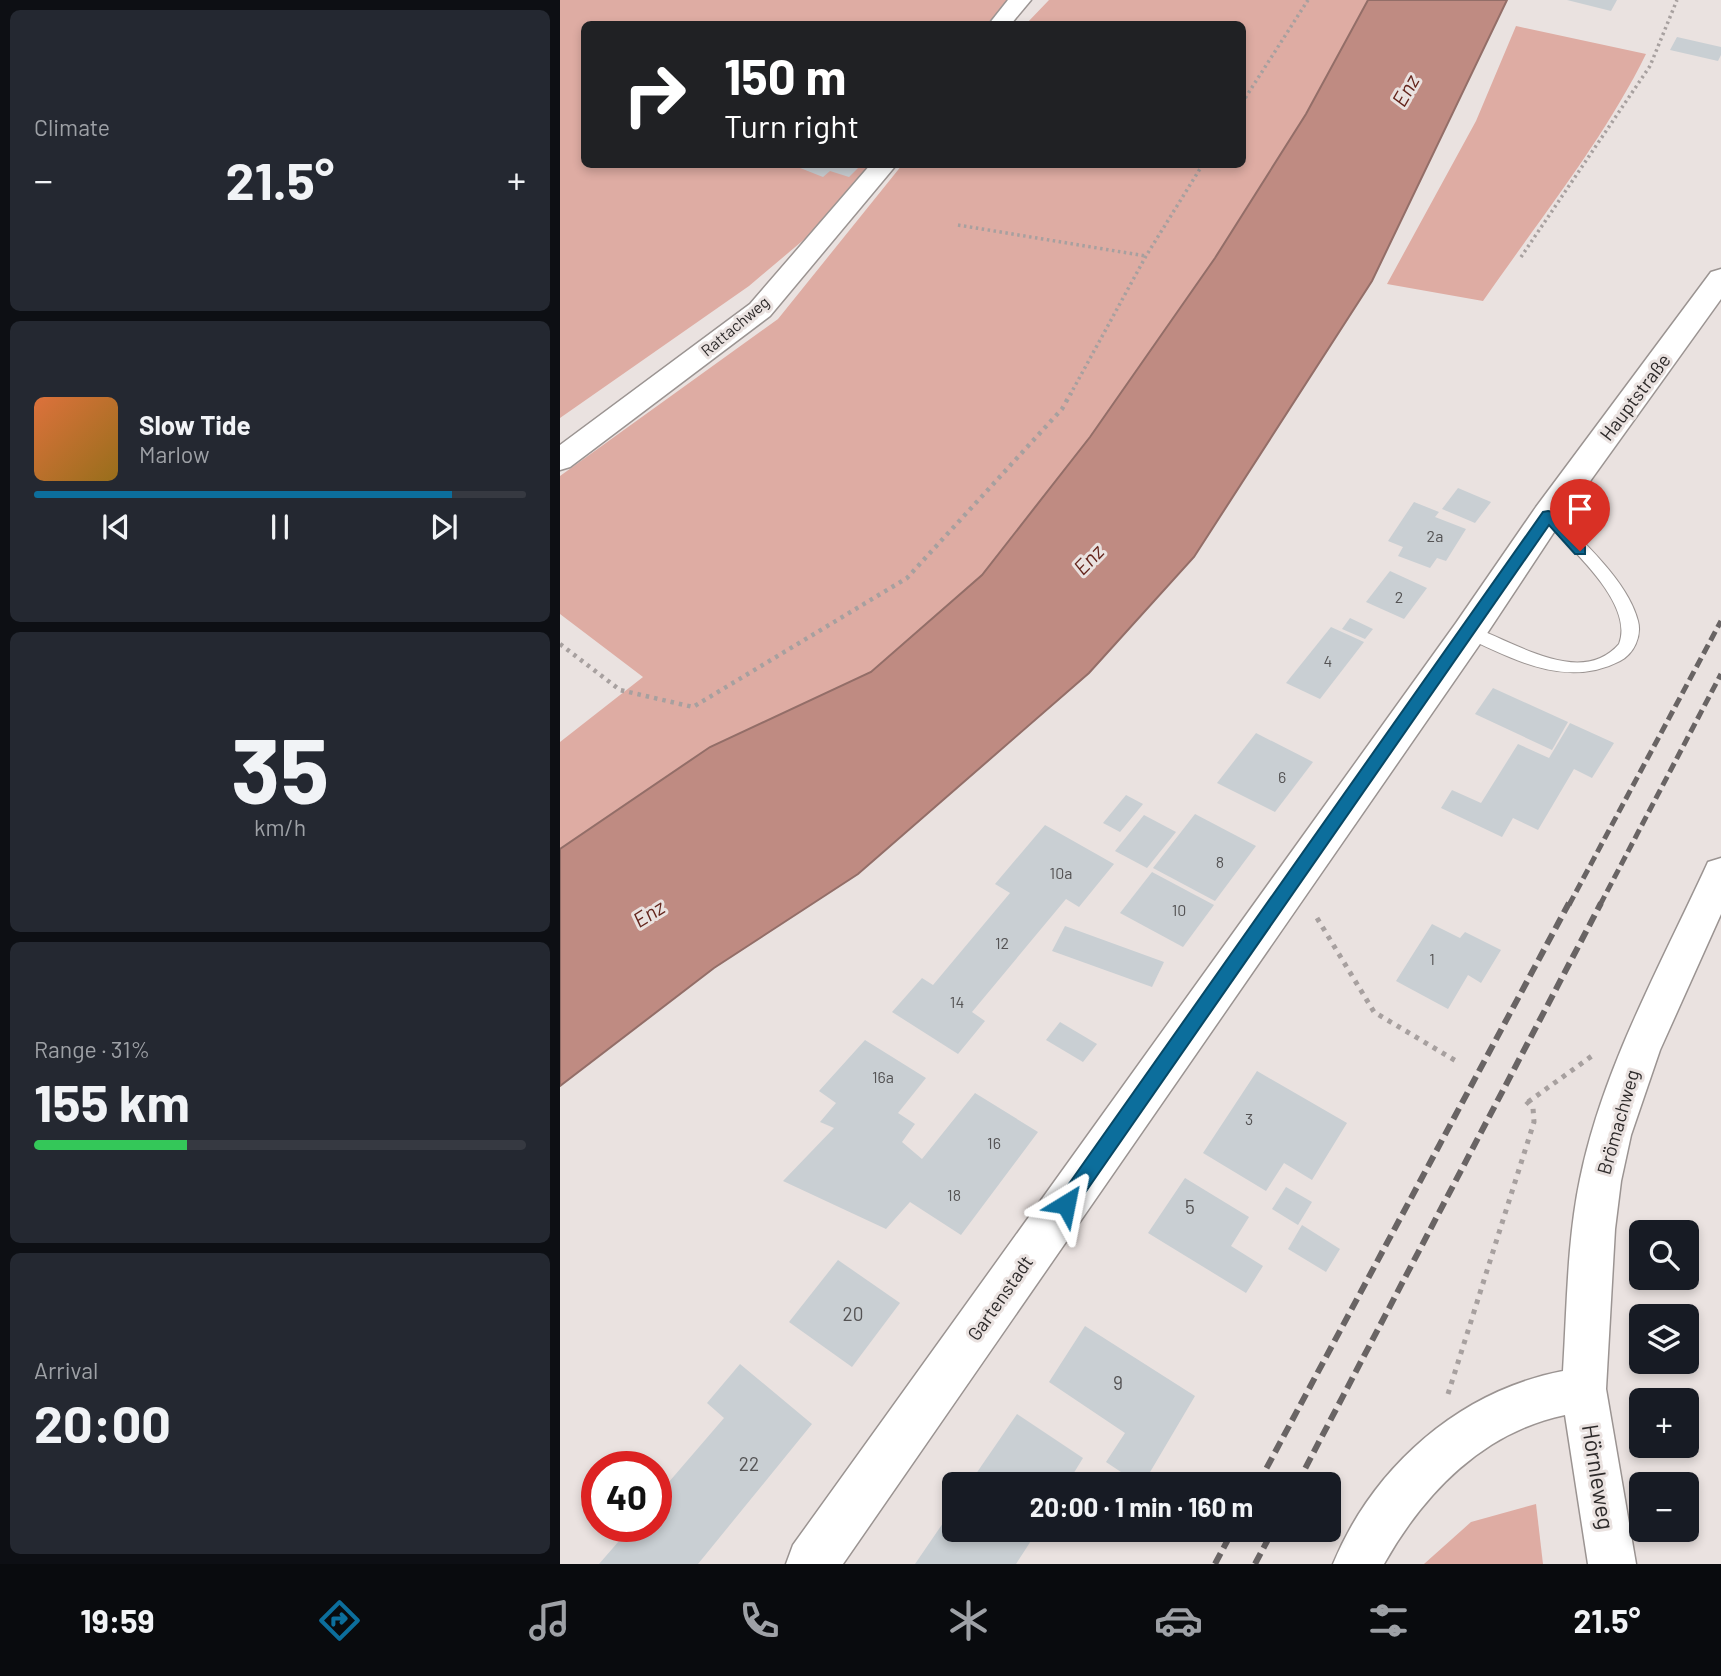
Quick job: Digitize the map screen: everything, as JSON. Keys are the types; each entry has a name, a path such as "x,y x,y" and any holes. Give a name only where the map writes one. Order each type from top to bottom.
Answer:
{"street":[{"path":"1002,21 1020,0"},
{"name":"Rattachweg","path":"560,460 760,310 882,168"},
{"name":"Hauptstraße","path":"1548,515 1721,278"},
{"name":"Gartenstadt","path":"812,1564 1469,632 1548,515"},
{"name":"Brömachweg","path":"1584,1389 1594,1229 1600,1181 1611,1135 1640,1050 1721,873"},
{"path":"1357,1564 1375,1532 1409,1486 1457,1439 1528,1402 1584,1389"},
{"name":"Hörnleweg","path":"1584,1389 1612,1564"}],"lane":[{"path":"1469,632 1536,660 1565,668 1605,664 1623,652 1631,635 1630,620 1619,599 1548,515"}],"path":[{"path":"1246,97 1308,0"},
{"path":"1521,257 1650,66 1677,0"},
{"path":"560,644 620,690 693,707 907,578 1062,409 1146,256 1201,168"},
{"path":"958,225 1146,256"},
{"path":"1286,892 1309,904 1374,1012 1456,1061"},
{"path":"1457,1439 1447,1397 1536,1115 1527,1101 1594,1054"}],"shaded area":[{"path":"560,0 1011,0 994,21 581,21 581,168 879,168 858,194 749,286 560,418"},
{"path":"1049,0 1368,0 1306,114 1215,258 1090,437 982,575 871,672 710,747 560,849 560,742 643,677 560,614 560,476 778,319 900,168 1246,168 1246,21 1029,21"},
{"path":"1516,26 1646,54 1591,148 1483,301 1387,284 1476,121"},
{"path":"1536,1504 1543,1564 1424,1564 1471,1522"}],"water":[{"name":"Enz","path":"1368,0 1507,0 1372,281 1194,557 1089,673 858,874 714,968 560,1086 560,849 710,747 871,672 982,575 1090,437 1215,258 1306,114"}],"building":[{"path":"1567,0 1617,0 1611,11"},
{"path":"1677,37 1721,47 1721,55 1718,61 1670,50"},
{"path":"800,168 858,168 849,177 830,171 823,177"},
{"path":"1458,488 1491,502 1475,523 1442,509"},
{"path":"1414,502 1439,512 1435,517 1466,529 1446,561 1437,558 1430,568 1398,556 1403,547 1388,541"},
{"path":"1390,571 1427,588 1404,619 1366,602"},
{"path":"1350,618 1373,629 1365,639 1342,629"},
{"path":"1331,627 1364,642 1320,699 1286,683"},
{"path":"1493,688 1568,722 1552,750 1475,714"},
{"path":"1570,723 1614,743 1592,778 1574,769 1538,830 1513,818 1502,837 1441,808 1452,790 1481,803 1518,744 1549,758"},
{"path":"1256,733 1313,762 1275,812 1217,783"},
{"path":"1126,795 1143,804 1120,832 1103,823"},
{"path":"1195,814 1256,846 1215,901 1153,868"},
{"path":"1144,815 1176,832 1147,868 1115,851"},
{"path":"1045,825 1114,864 1079,907 1066,899 972,1012 985,1021 958,1054 892,1012 922,978 933,985 1010,893 995,884"},
{"path":"1152,872 1214,905 1183,947 1120,913"},
{"path":"1432,924 1460,938 1465,932 1501,950 1481,983 1468,975 1448,1009 1396,981"},
{"path":"1065,926 1164,962 1152,987 1052,951"},
{"path":"1060,1022 1097,1044 1083,1062 1046,1040"},
{"path":"865,1040 926,1078 898,1113 915,1124 902,1142 922,1159 975,1093 1038,1132 961,1235 910,1202 886,1229 783,1181 834,1128 820,1122 836,1103 819,1091"},
{"path":"1257,1071 1347,1123 1312,1180 1284,1163 1266,1191 1203,1153"},
{"path":"1185,1178 1249,1217 1231,1246 1263,1266 1246,1293 1148,1233"},
{"path":"1286,1187 1312,1202 1298,1225 1272,1209"},
{"path":"1302,1225 1340,1249 1326,1272 1288,1249"},
{"path":"838,1260 900,1303 852,1367 789,1322"},
{"path":"1085,1326 1195,1396 1150,1472 1121,1472 1106,1462 1125,1433 1049,1382"},
{"path":"740,1364 812,1424 698,1564 599,1564 618,1542 672,1542 672,1478 724,1418 707,1403"},
{"path":"1017,1414 1083,1458 1074,1472 977,1472"},
{"path":"942,1525 942,1542 1030,1542 1016,1564 915,1564"}],"railway":[{"path":"1569,905 1721,621"},
{"path":"1600,905 1721,674"},
{"path":"1264,1472 1569,903"},
{"path":"1303,1472 1601,903"},
{"path":"1215,1564 1227,1542"},
{"path":"1255,1564 1267,1542"}],"route":[{"path":"1066,1204 1469,632 1548,515 1580,551"}]}
